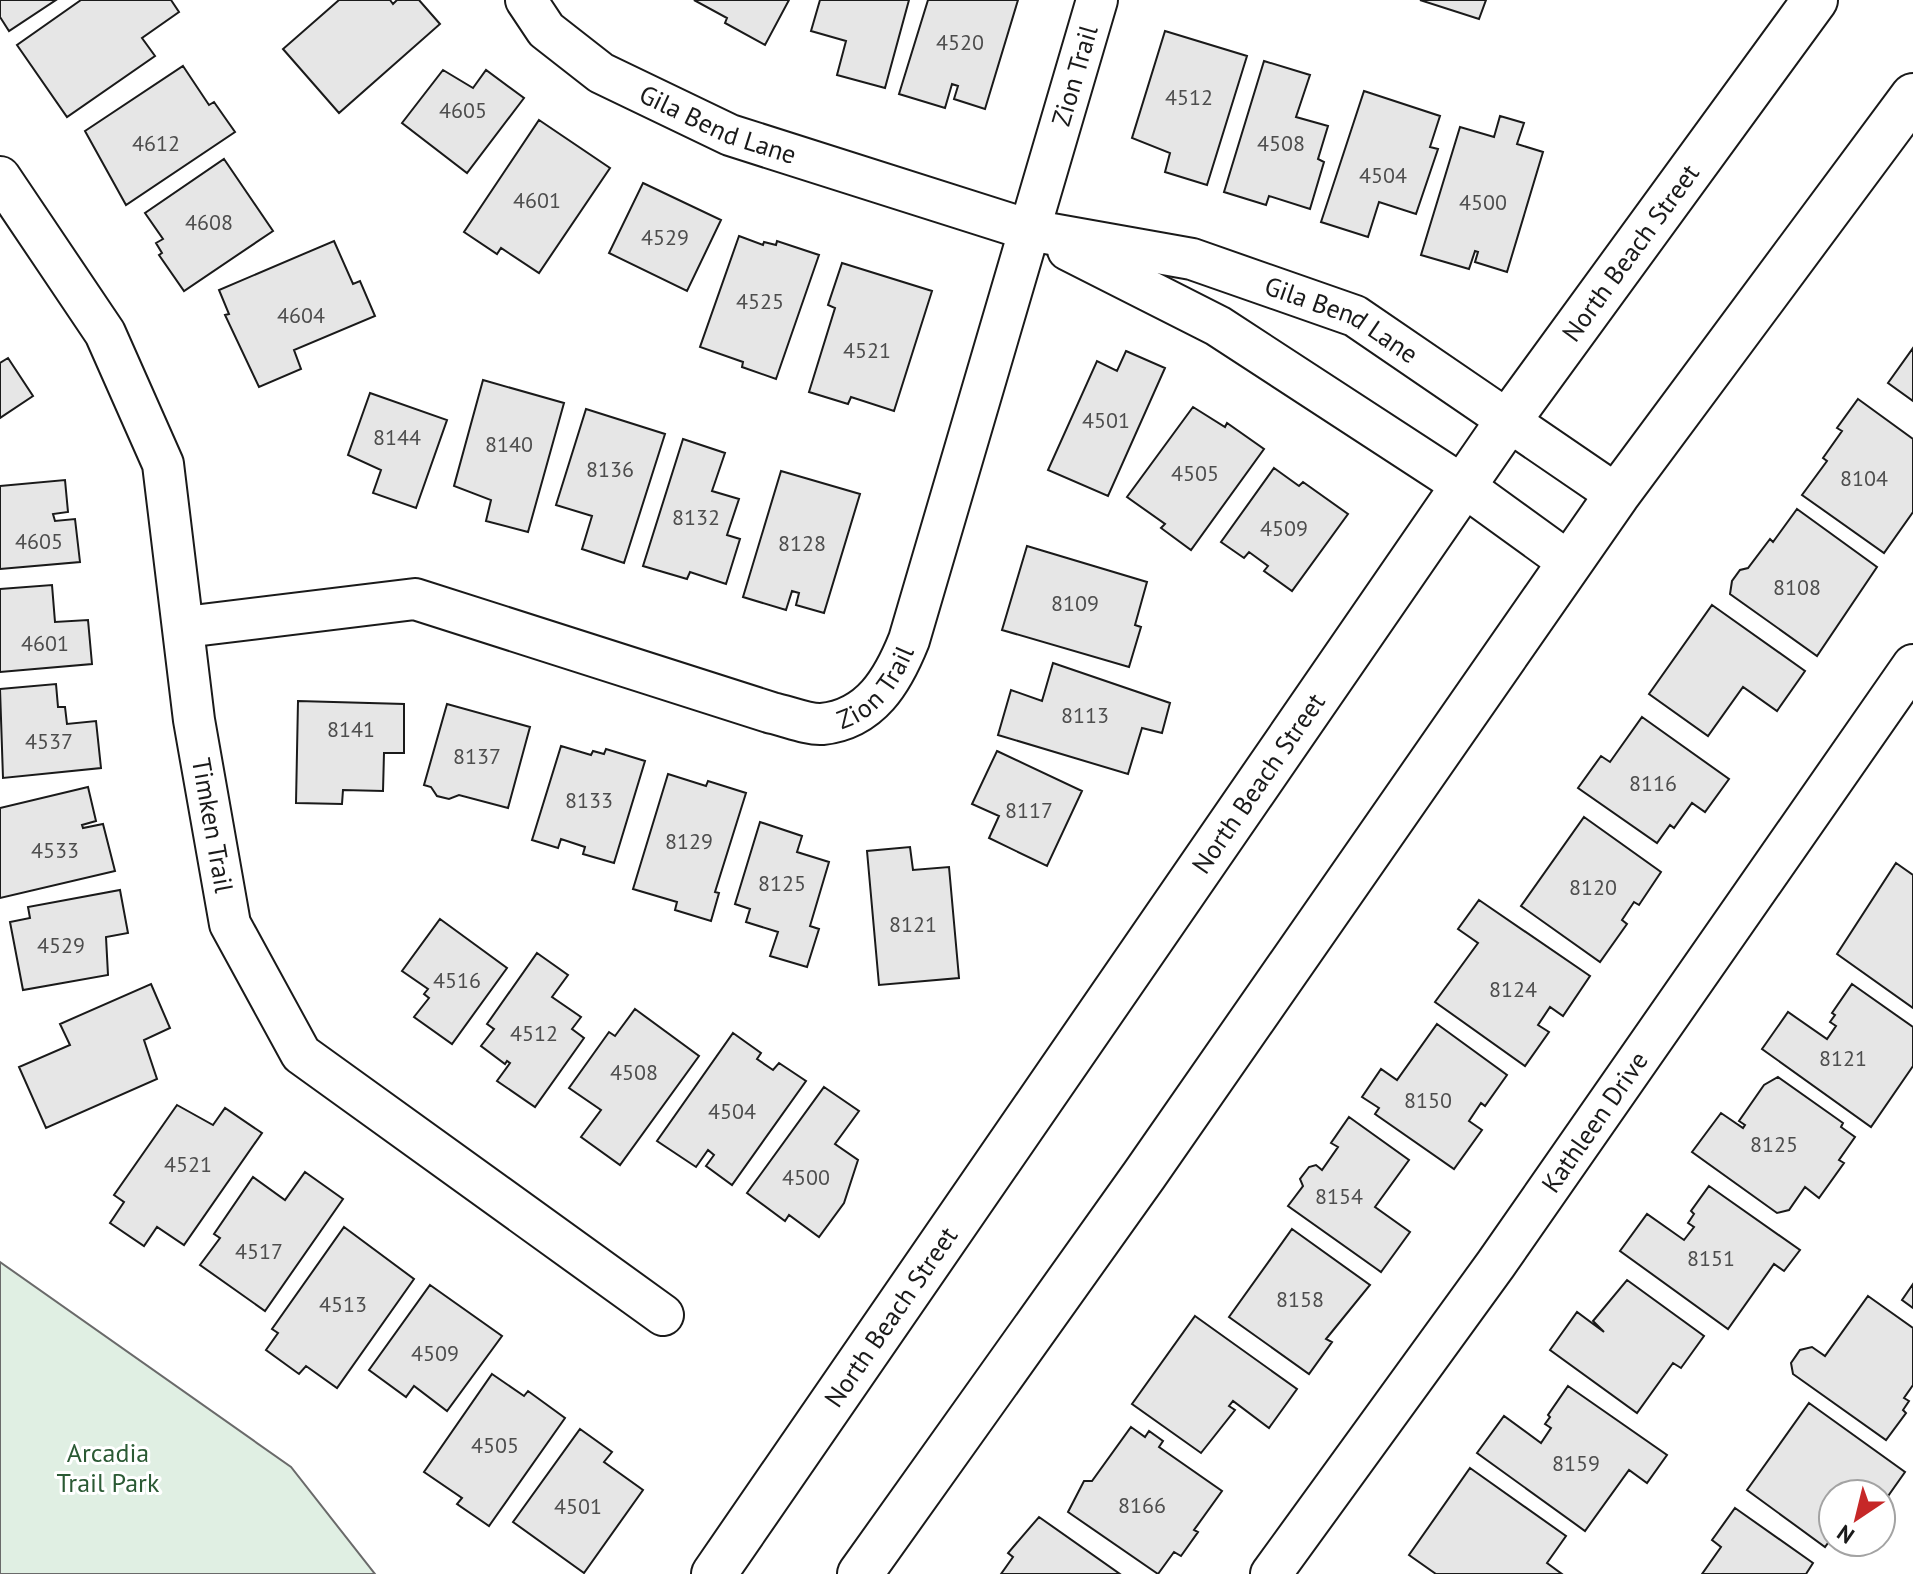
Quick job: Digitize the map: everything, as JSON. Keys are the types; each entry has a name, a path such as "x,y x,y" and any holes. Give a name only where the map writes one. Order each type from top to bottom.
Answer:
{"main road":[{"name":"North Beach Street","path":"714,1574 1508,421 1815,0"},
{"path":"860,1574 1155,1161 1617,495 1913,96"}],"street":[{"name":"Gila Bend Lane","path":"526,0 546,30 601,73 730,135 1029,230 1192,259 1355,316 1617,495"},
{"name":"Zion Trail","path":"185,627 415,599 772,713 821,724 863,710 893,679 909,640 1097,0"},
{"name":"Timken Trail","path":"0,177 105,333 163,464 209,820 230,924 301,1054 663,1315"},
{"name":"Gila Bend Lane","path":"1029,230 1218,326 1465,487 1570,563"},
{"name":"Kathleen Drive","path":"1271,1574 1496,1264 1913,665"}],"green space":[{"name":"Arcadia Trail Park","path":"0,1262 291,1467 375,1574 0,1574"}],"building":[{"path":"0,0 56,0 9,31 0,17"},
{"path":"81,0 171,0 179,12 142,38 155,56 67,117 17,45"},
{"path":"339,0 390,0 393,4 397,0 419,0 440,24 339,113 283,49"},
{"path":"694,0 789,0 765,45 725,23 727,18"},
{"path":"820,0 909,0 885,88 837,75 846,41 811,31"},
{"path":"928,0 1018,0 985,109 954,99 958,86 952,84 945,108 899,94"},
{"path":"1420,0 1486,0 1479,19"},
{"path":"1165,31 1247,56 1207,185 1165,172 1170,153 1132,138"},
{"path":"1264,61 1310,75 1296,117 1328,126 1318,159 1324,162 1310,209 1269,196 1266,205 1224,192"},
{"path":"183,66 209,105 214,102 235,132 126,205 85,131"},
{"path":"443,70 473,88 486,70 524,98 467,173 402,123"},
{"path":"1364,91 1440,116 1430,147 1438,149 1416,214 1379,202 1368,237 1321,222"},
{"path":"1500,116 1524,123 1517,144 1543,152 1507,272 1475,262 1478,252 1475,251 1469,269 1421,255 1460,127 1494,137"},
{"path":"539,120 610,168 539,273 501,248 497,254 464,232"},
{"path":"224,159 273,231 184,291 159,255 162,253 156,243 163,239 145,213"},
{"path":"643,183 721,220 687,291 609,253"},
{"path":"739,236 763,245 764,242 776,245 777,241 819,255 776,379 742,367 743,362 700,347"},
{"path":"334,241 353,284 360,281 375,316 294,350 301,369 259,387 225,315 229,314 219,290"},
{"path":"842,263 932,291 894,411 851,397 848,404 809,392 835,308 828,305"},
{"path":"1913,348 1913,401 1888,383"},
{"path":"1126,351 1165,368 1108,496 1048,470 1097,361 1117,371"},
{"path":"8,358 33,396 0,418 0,363"},
{"path":"483,380 564,403 528,532 486,521 491,500 454,486"},
{"path":"370,393 447,420 416,508 373,493 381,470 348,455"},
{"path":"1858,399 1913,439 1913,512 1884,553 1802,495 1827,461 1823,458 1842,431 1837,428"},
{"path":"1193,407 1225,427 1227,423 1264,449 1191,550 1161,528 1165,524 1127,497"},
{"path":"586,409 665,434 624,563 582,549 592,516 556,505"},
{"path":"683,439 725,453 712,491 739,499 727,535 740,539 726,584 690,572 687,579 643,566"},
{"path":"1274,468 1299,486 1303,482 1348,514 1292,591 1264,571 1268,566 1249,552 1244,558 1221,542"},
{"path":"781,471 860,494 824,613 796,605 799,593 792,591 786,610 743,597"},
{"path":"65,480 68,512 53,514 55,521 75,519 80,562 0,569 0,486"},
{"path":"1797,509 1877,567 1817,656 1730,594 1732,581 1740,570 1748,568 1770,539 1773,542"},
{"path":"1027,546 1147,582 1135,625 1141,627 1129,667 1002,630"},
{"path":"52,585 55,622 88,620 92,664 0,672 0,589"},
{"path":"1712,605 1805,671 1777,711 1743,687 1708,736 1649,694"},
{"path":"1053,663 1170,703 1162,733 1142,728 1128,774 998,735 1011,690 1042,701"},
{"path":"56,684 58,707 65,707 67,724 96,721 101,768 3,778 0,689"},
{"path":"298,701 404,704 404,753 384,753 383,791 343,790 342,804 296,803"},
{"path":"447,704 530,727 508,808 459,795 449,799 437,796 431,787 424,785"},
{"path":"1642,717 1729,779 1705,812 1692,803 1674,828 1670,825 1657,843 1578,788 1601,756 1610,762"},
{"path":"561,746 591,755 593,751 604,754 606,749 645,761 614,863 583,854 585,847 561,839 558,848 532,840"},
{"path":"997,751 1082,791 1047,866 989,838 999,816 972,804"},
{"path":"668,774 706,786 708,781 746,793 715,892 719,893 711,921 675,910 677,902 633,889"},
{"path":"88,787 96,821 82,825 83,828 103,824 115,871 0,898 0,808"},
{"path":"1584,817 1661,872 1639,905 1634,902 1622,920 1627,924 1600,962 1521,906"},
{"path":"760,822 802,836 797,852 829,862 810,926 819,929 807,967 770,956 778,932 746,922 750,909 735,904"},
{"path":"910,847 913,870 949,867 959,978 879,985 867,851"},
{"path":"1896,863 1913,875 1913,1008 1837,954"},
{"path":"120,890 128,933 106,937 108,975 23,990 10,922 30,918 28,907"},
{"path":"1479,900 1590,976 1563,1016 1550,1007 1538,1025 1549,1032 1525,1066 1435,1002 1478,943 1458,929"},
{"path":"440,919 507,968 452,1044 414,1017 429,998 424,994 428,989 402,971"},
{"path":"537,953 568,975 552,997 581,1017 572,1029 584,1038 535,1107 497,1081 510,1063 507,1061 505,1064 481,1046 494,1029 487,1024"},
{"path":"151,984 170,1028 144,1040 157,1079 46,1128 19,1067 70,1045 60,1024"},
{"path":"1852,984 1913,1027 1913,1066 1871,1127 1762,1049 1788,1012 1827,1039 1836,1026 1830,1022 1835,1015 1832,1013"},
{"path":"635,1009 699,1056 620,1165 581,1137 601,1110 569,1088 609,1032 615,1036"},
{"path":"1437,1024 1507,1075 1485,1106 1481,1103 1469,1121 1482,1130 1454,1169 1375,1114 1379,1108 1362,1097 1381,1069 1397,1080"},
{"path":"733,1033 761,1053 757,1059 773,1070 779,1063 806,1081 732,1185 706,1166 714,1155 708,1150 696,1167 657,1141"},
{"path":"1778,1077 1843,1123 1841,1127 1855,1137 1839,1160 1844,1163 1819,1198 1805,1187 1789,1210 1777,1213 1692,1152 1721,1113 1743,1128 1745,1125 1739,1121 1764,1085"},
{"path":"824,1087 859,1111 835,1144 858,1160 844,1203 819,1237 789,1215 785,1221 747,1193"},
{"path":"177,1105 213,1125 225,1108 262,1133 184,1245 157,1227 144,1246 110,1223 124,1202 114,1195"},
{"path":"1349,1117 1409,1160 1375,1207 1410,1232 1381,1272 1288,1206 1303,1186 1300,1179 1309,1167 1316,1165 1322,1170 1338,1147 1331,1143"},
{"path":"305,1172 343,1199 265,1311 200,1265 220,1238 214,1234 253,1177 285,1200"},
{"path":"1709,1186 1800,1250 1784,1271 1774,1264 1728,1329 1620,1251 1647,1214 1684,1240 1694,1227 1688,1223 1694,1214 1691,1211"},
{"path":"344,1227 414,1279 337,1388 306,1366 299,1374 266,1350 278,1333 272,1329"},
{"path":"1292,1229 1370,1285 1326,1339 1332,1342 1309,1374 1229,1317"},
{"path":"1627,1280 1704,1336 1681,1368 1673,1363 1637,1413 1550,1350 1577,1312 1604,1332 1593,1321"},
{"path":"1913,1284 1913,1308 1902,1300"},
{"path":"430,1285 502,1336 447,1411 414,1386 406,1397 369,1370"},
{"path":"1868,1296 1913,1328 1913,1385 1904,1398 1909,1401 1903,1410 1906,1413 1886,1440 1793,1374 1791,1363 1800,1350 1812,1347 1825,1356"},
{"path":"1195,1316 1297,1389 1269,1428 1233,1401 1229,1406 1235,1410 1201,1453 1132,1404"},
{"path":"492,1374 524,1396 528,1391 565,1418 489,1526 457,1504 462,1498 424,1472"},
{"path":"1568,1386 1667,1455 1647,1483 1629,1470 1585,1531 1477,1453 1504,1416 1541,1443 1551,1428 1545,1424 1550,1417 1548,1415"},
{"path":"1809,1403 1905,1472 1897,1483 1897,1478 1817,1478 1817,1541 1747,1490"},
{"path":"1131,1427 1145,1437 1149,1431 1163,1441 1159,1447 1222,1491 1194,1530 1198,1532 1181,1556 1174,1552 1158,1574 1068,1512 1084,1481 1092,1481"},
{"path":"580,1429 612,1452 604,1462 643,1490 584,1573 513,1522"},
{"path":"1470,1468 1566,1536 1547,1563 1562,1574 1436,1574 1409,1555"},
{"path":"1735,1508 1813,1563 1806,1574 1702,1574 1721,1547 1712,1540"},
{"path":"1039,1517 1120,1574 1001,1574 1013,1557 1008,1553"}]}
